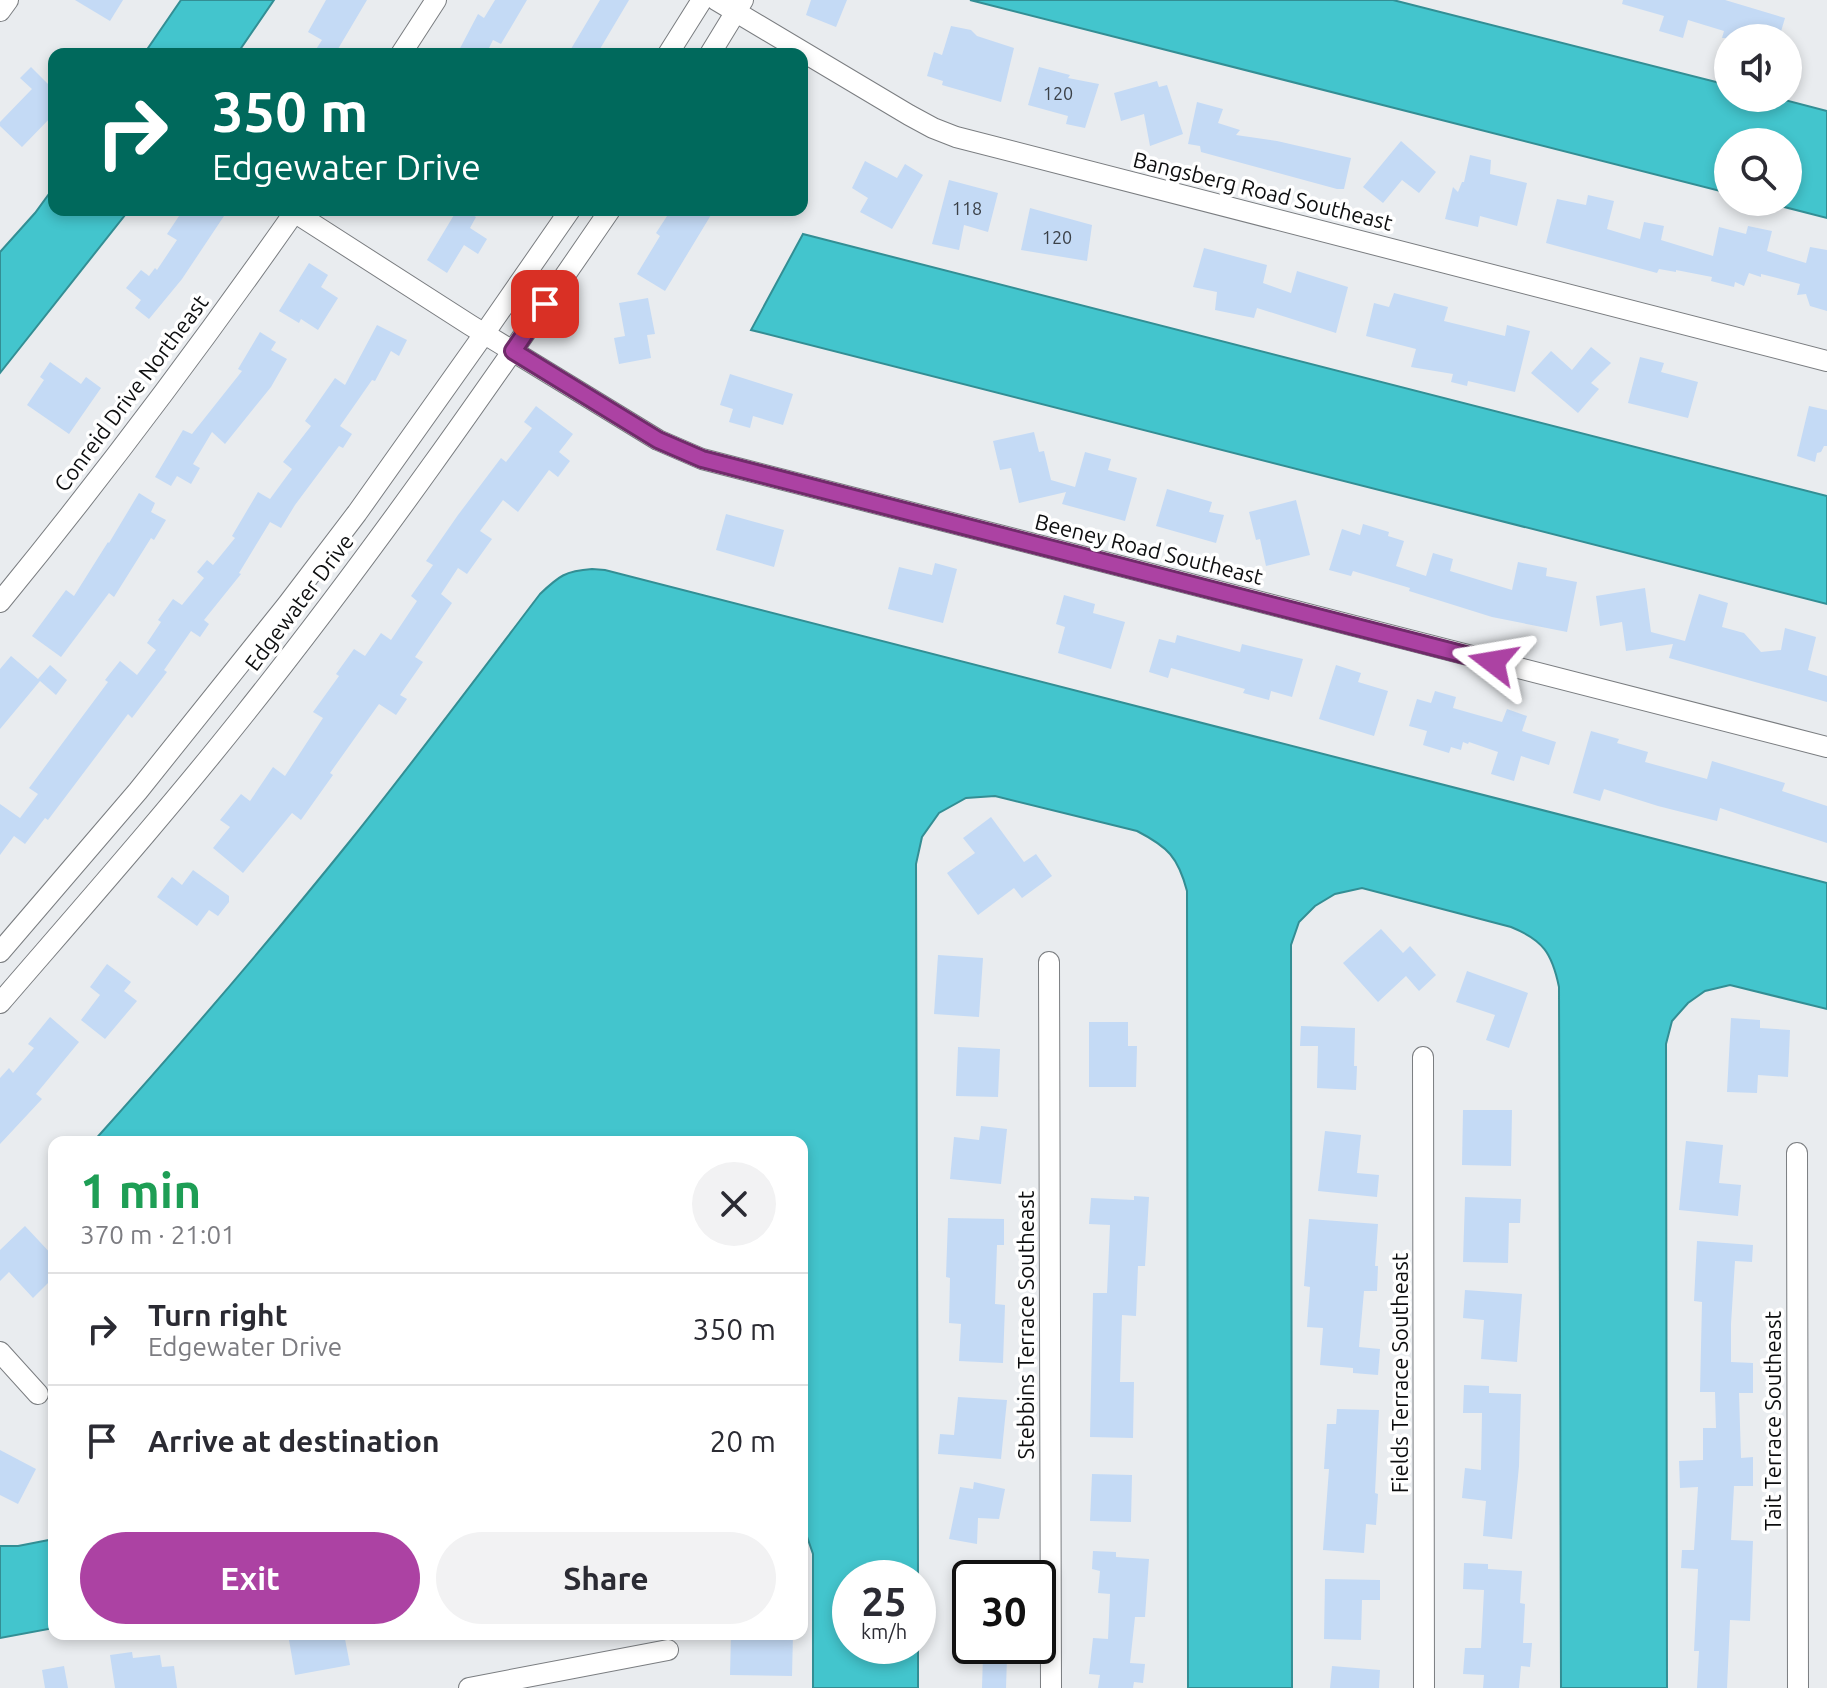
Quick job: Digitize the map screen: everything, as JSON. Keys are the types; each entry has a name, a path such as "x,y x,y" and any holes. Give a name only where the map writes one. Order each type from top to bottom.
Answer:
{"street":[{"path":"0,11 8,0"},
{"path":"405,48 436,0"},
{"path":"672,48 702,0"},
{"name":"Bangsberg Road Southeast","path":"716,0 739,6 805,48"},
{"path":"714,48 739,6"},
{"name":"Bangsberg Road Southeast","path":"808,50 909,115 956,137 1827,361"},
{"name":"Conreid Drive Northeast","path":"0,602 162,395 291,216"},
{"name":"Beeney Road Southeast","path":"303,216 484,334 658,440 702,459 1827,747"},
{"name":"Edgewater Drive","path":"0,952 151,775 287,605 357,513 566,216"},
{"name":"Edgewater Drive","path":"0,1003 127,857 243,715 391,522 606,216"},
{"path":"151,775 176,798"},
{"name":"Stebbins Terrace Southeast","path":"1049,962 1051,1688"},
{"name":"Fields Terrace Southeast","path":"1423,1057 1424,1688"},
{"name":"Tait Terrace Southeast","path":"1797,1153 1798,1688"},
{"path":"0,1352 38,1394"},
{"path":"469,1688 668,1650"}],"water":[{"path":"181,0 274,0 241,48 148,48"},
{"path":"970,0 1393,0 1714,81 1714,112 1802,112 1802,104 1827,111 1827,218 1802,212 1802,128 1714,128 1714,189"},
{"path":"48,195 48,216 124,216 0,373 0,252"},
{"path":"803,234 1827,496 1827,604 751,330"},
{"path":"605,570 1827,883 1827,1009 1730,985 1705,991 1688,1003 1672,1021 1666,1044 1667,1688 1561,1688 1559,987 1553,965 1544,949 1531,937 1511,927 1362,888 1335,894 1315,906 1299,922 1291,945 1292,1688 1188,1688 1187,891 1180,870 1170,854 1157,842 1137,831 995,796 966,798 939,813 922,837 916,864 918,1560 832,1560 832,1664 918,1664 918,1688 813,1688 813,1554 808,1540 808,1136 98,1136 319,879 540,594 563,576 575,571"},
{"path":"48,1540 48,1629 0,1638 0,1546"}],"building":[{"path":"75,0 123,0 110,21"},
{"path":"326,0 367,0 339,48 317,48 322,40 308,32"},
{"path":"495,0 527,0 501,44 493,40 489,48 460,48 478,14 484,18"},
{"path":"600,0 629,0 601,48 572,48"},
{"path":"811,0 847,0 836,27 806,15"},
{"path":"1623,0 1725,0 1785,18 1783,24 1714,24 1714,28 1688,20 1683,38 1659,31 1664,16 1622,4"},
{"path":"951,26 971,30 977,36 1014,48 1001,102 942,85 943,81 927,76 934,52 942,55"},
{"path":"31,67 48,84 48,120 22,147 0,126 0,122 32,89 20,78"},
{"path":"1039,67 1070,75 1068,78 1099,84 1085,128 1066,124 1068,116 1028,105"},
{"path":"1157,81 1159,87 1167,85 1183,134 1150,146 1144,114 1121,121 1114,93"},
{"path":"1197,102 1223,109 1218,123 1240,130 1236,135 1351,158 1344,189 1201,152 1200,146 1188,144"},
{"path":"1401,141 1436,172 1419,193 1402,180 1383,203 1363,187"},
{"path":"1470,155 1491,160 1490,174 1527,183 1517,226 1480,216 1478,227 1445,219 1453,187 1458,192 1464,182"},
{"path":"865,161 897,178 905,164 923,175 892,229 860,212 868,198 852,188"},
{"path":"949,180 998,193 988,232 964,225 959,250 932,244"},
{"path":"1588,195 1614,201 1607,229 1640,239 1644,222 1664,226 1661,240 1713,256 1719,227 1746,234 1748,226 1772,231 1767,251 1806,263 1810,247 1827,250 1827,311 1810,306 1806,294 1797,295 1800,284 1761,274 1761,277 1749,273 1744,286 1735,282 1734,287 1711,281 1712,277 1676,270 1659,269 1657,273 1546,243 1557,199 1586,205"},
{"path":"1030,208 1092,225 1087,261 1021,250"},
{"path":"179,216 224,216 182,279 149,319 135,308 141,300 126,288 141,270 149,276 155,268 157,270 177,240 167,234"},
{"path":"453,216 476,217 470,228 487,239 478,254 464,245 447,273 427,260"},
{"path":"667,216 710,216 665,291 637,274 660,236 656,233"},
{"path":"1204,248 1267,265 1263,283 1291,293 1297,271 1348,287 1336,333 1257,308 1254,318 1215,310 1217,292 1193,287"},
{"path":"309,263 328,275 321,287 338,298 318,330 301,319 299,323 279,311"},
{"path":"1394,293 1448,307 1444,321 1505,336 1507,325 1530,331 1515,392 1468,381 1467,386 1451,382 1453,374 1411,367 1416,349 1366,336 1374,303 1389,307"},
{"path":"648,298 655,334 647,335 651,358 619,364 614,338 625,336 619,303"},
{"path":"377,325 407,340 399,356 391,351 375,381 372,380 340,426 352,434 343,448 339,446 281,528 270,522 241,574 204,620 209,624 200,637 191,631 164,670 167,672 132,718 128,714 48,820 45,818 25,844 14,836 0,855 0,804 20,818 38,794 29,788 108,682 105,680 120,661 137,675 156,650 147,643 161,622 158,620 173,599 182,605 204,578 197,572 207,560 213,565 235,538 232,536 258,492 270,499 292,469 283,462 311,426 305,421 335,378 345,385"},
{"path":"260,332 276,342 271,350 287,359 271,387 225,444 212,432 193,464 200,468 191,484 177,476 171,486 155,477 183,430 192,434 242,371 238,369"},
{"path":"1591,347 1611,363 1591,383 1599,389 1578,413 1531,373 1551,351 1572,370"},
{"path":"1640,357 1664,363 1661,372 1698,382 1688,418 1628,403"},
{"path":"50,362 81,384 86,377 101,388 69,434 27,405 44,380 40,377"},
{"path":"730,374 793,394 783,425 753,416 750,428 729,422 733,409 720,405"},
{"path":"536,406 573,434 559,452 570,461 558,477 549,470 518,512 503,500 480,531 492,539 467,574 458,568 441,594 452,603 415,657 423,662 400,695 407,699 396,715 379,704 301,820 292,813 243,873 213,848 230,827 220,820 241,794 250,801 273,767 285,776 323,718 313,712 354,649 365,656 381,633 391,640 417,601 411,596 433,565 426,561 501,458 506,462 532,428 524,422"},
{"path":"1809,406 1827,410 1827,446 1817,453 1815,462 1797,456"},
{"path":"1034,432 1039,452 1044,451 1051,480 1075,487 1085,452 1111,459 1108,470 1137,478 1125,521 1062,504 1066,492 1019,503 1011,468 1000,470 993,441"},
{"path":"1167,489 1212,502 1209,512 1224,515 1216,543 1156,526"},
{"path":"139,493 155,503 151,512 166,520 114,597 109,593 61,657 32,636 66,590 74,596"},
{"path":"1296,500 1310,555 1266,566 1249,512"},
{"path":"726,514 784,530 774,567 716,550"},
{"path":"1363,524 1389,532 1388,536 1404,541 1396,566 1426,576 1433,553 1453,559 1450,571 1512,590 1518,562 1547,568 1546,576 1577,582 1567,632 1492,617 1353,571 1351,576 1329,570 1342,529 1360,535"},
{"path":"935,563 957,569 943,623 888,609 899,567 932,575"},
{"path":"1645,588 1651,632 1685,641 1699,594 1728,603 1722,627 1744,633 1761,652 1781,650 1785,628 1816,637 1808,670 1827,676 1827,702 1669,658 1673,644 1626,651 1622,622 1600,626 1596,596"},
{"path":"1064,595 1095,604 1093,613 1125,622 1111,669 1058,653 1065,627 1056,624"},
{"path":"1177,635 1240,652 1242,644 1303,659 1292,697 1271,691 1269,700 1243,693 1245,689 1171,668 1168,678 1149,672 1159,639 1175,643"},
{"path":"11,656 38,679 50,665 67,680 56,695 40,681 0,729 0,669"},
{"path":"1336,665 1361,673 1358,682 1388,691 1374,736 1319,719"},
{"path":"1435,691 1456,697 1453,708 1502,722 1507,709 1527,716 1522,731 1556,742 1549,765 1521,756 1514,781 1491,774 1498,752 1469,742 1463,742 1461,750 1451,747 1449,753 1423,745 1427,731 1409,726 1417,699 1431,703"},
{"path":"1591,731 1648,752 1645,762 1707,779 1712,761 1785,783 1782,791 1827,806 1827,843 1720,808 1717,821 1604,789 1600,801 1573,793"},
{"path":"991,817 1024,862 1036,854 1052,876 1022,898 1014,888 978,915 947,873 975,853 963,838"},
{"path":"193,870 229,896 229,902 218,916 209,910 197,926 157,897 172,877 182,885"},
{"path":"1381,929 1403,953 1410,946 1436,975 1419,991 1406,976 1378,1002 1343,963"},
{"path":"938,955 983,958 979,1017 934,1014"},
{"path":"107,964 131,982 124,991 137,1001 105,1039 81,1020 100,995 90,987"},
{"path":"1467,971 1528,993 1509,1048 1486,1040 1495,1015 1456,1002"},
{"path":"50,1017 79,1042 36,1094 42,1099 0,1144 0,1078 9,1068 13,1073 34,1048 28,1044"},
{"path":"1731,1018 1760,1020 1760,1028 1790,1030 1788,1077 1758,1075 1757,1093 1727,1092"},
{"path":"1089,1022 1128,1022 1128,1046 1137,1046 1136,1087 1089,1087"},
{"path":"1301,1026 1355,1028 1356,1090 1317,1088 1318,1046 1300,1046"},
{"path":"958,1047 1000,1049 998,1097 956,1096"},
{"path":"1463,1110 1512,1110 1511,1166 1462,1165"},
{"path":"981,1126 1007,1129 1001,1184 950,1179 954,1137 979,1140"},
{"path":"1325,1131 1361,1135 1357,1173 1379,1175 1377,1197 1318,1191"},
{"path":"1686,1141 1723,1145 1719,1183 1741,1185 1738,1216 1679,1210"},
{"path":"1134,1196 1149,1197 1145,1266 1138,1266 1136,1316 1122,1315 1120,1382 1134,1382 1133,1438 1090,1437 1093,1293 1107,1293 1110,1225 1089,1224 1091,1198 1134,1200"},
{"path":"1465,1197 1521,1199 1520,1223 1509,1223 1508,1263 1463,1262"},
{"path":"948,1218 1004,1219 1004,1245 997,1245 995,1304 1005,1305 1003,1363 959,1361 961,1324 949,1323 950,1278 946,1277"},
{"path":"1309,1219 1378,1224 1377,1291 1364,1291 1359,1347 1380,1349 1378,1375 1353,1373 1353,1368 1320,1365 1323,1328 1307,1327 1310,1287 1304,1286"},
{"path":"25,1226 48,1251 48,1283 33,1298 9,1272 0,1281 0,1250"},
{"path":"1697,1241 1753,1245 1752,1262 1735,1261 1731,1324 1731,1362 1753,1363 1753,1393 1739,1393 1741,1458 1753,1457 1753,1486 1734,1486 1731,1540 1753,1541 1750,1621 1730,1620 1727,1688 1697,1688 1699,1651 1694,1651 1698,1569 1681,1568 1682,1550 1694,1550 1698,1487 1680,1488 1679,1461 1703,1460 1703,1428 1716,1428 1715,1392 1700,1392 1702,1302 1694,1301"},
{"path":"1465,1290 1522,1294 1517,1362 1481,1359 1484,1320 1463,1318"},
{"path":"1464,1385 1489,1386 1489,1393 1521,1394 1519,1466 1512,1539 1483,1536 1486,1501 1462,1498 1465,1468 1481,1470 1482,1413 1463,1413"},
{"path":"958,1397 1007,1400 1001,1459 938,1454 940,1434 954,1435"},
{"path":"1337,1409 1379,1410 1376,1525 1366,1524 1364,1553 1323,1550 1329,1469 1324,1469 1327,1424 1336,1424"},
{"path":"0,1450 36,1469 18,1504 0,1495"},
{"path":"1092,1474 1132,1475 1131,1522 1090,1521"},
{"path":"974,1482 1005,1489 999,1519 978,1518 977,1544 949,1539 960,1487 973,1489"},
{"path":"1093,1551 1116,1552 1116,1557 1149,1559 1145,1617 1135,1617 1130,1663 1145,1664 1143,1683 1134,1682 1133,1688 1098,1688 1100,1675 1089,1674 1093,1638 1108,1639 1110,1594 1098,1593 1100,1571 1092,1569"},
{"path":"1464,1563 1488,1564 1488,1569 1522,1571 1520,1603 1525,1604 1523,1643 1532,1643 1530,1667 1521,1666 1519,1688 1483,1688 1484,1675 1463,1674 1465,1648 1481,1648 1484,1590 1463,1589"},
{"path":"1325,1579 1380,1580 1380,1600 1362,1600 1361,1640 1324,1639"},
{"path":"289,1640 345,1640 350,1665 295,1675"},
{"path":"731,1640 793,1640 792,1676 730,1675"},
{"path":"132,1652 133,1658 160,1655 162,1667 174,1666 177,1688 115,1688 110,1655"},
{"path":"983,1664 1007,1664 1006,1688 982,1688"},
{"path":"64,1666 68,1688 45,1688 42,1670"},
{"path":"1332,1666 1380,1670 1379,1688 1330,1688"}],"route":[{"path":"545,304 513,351 680,451 1493,662"}]}
